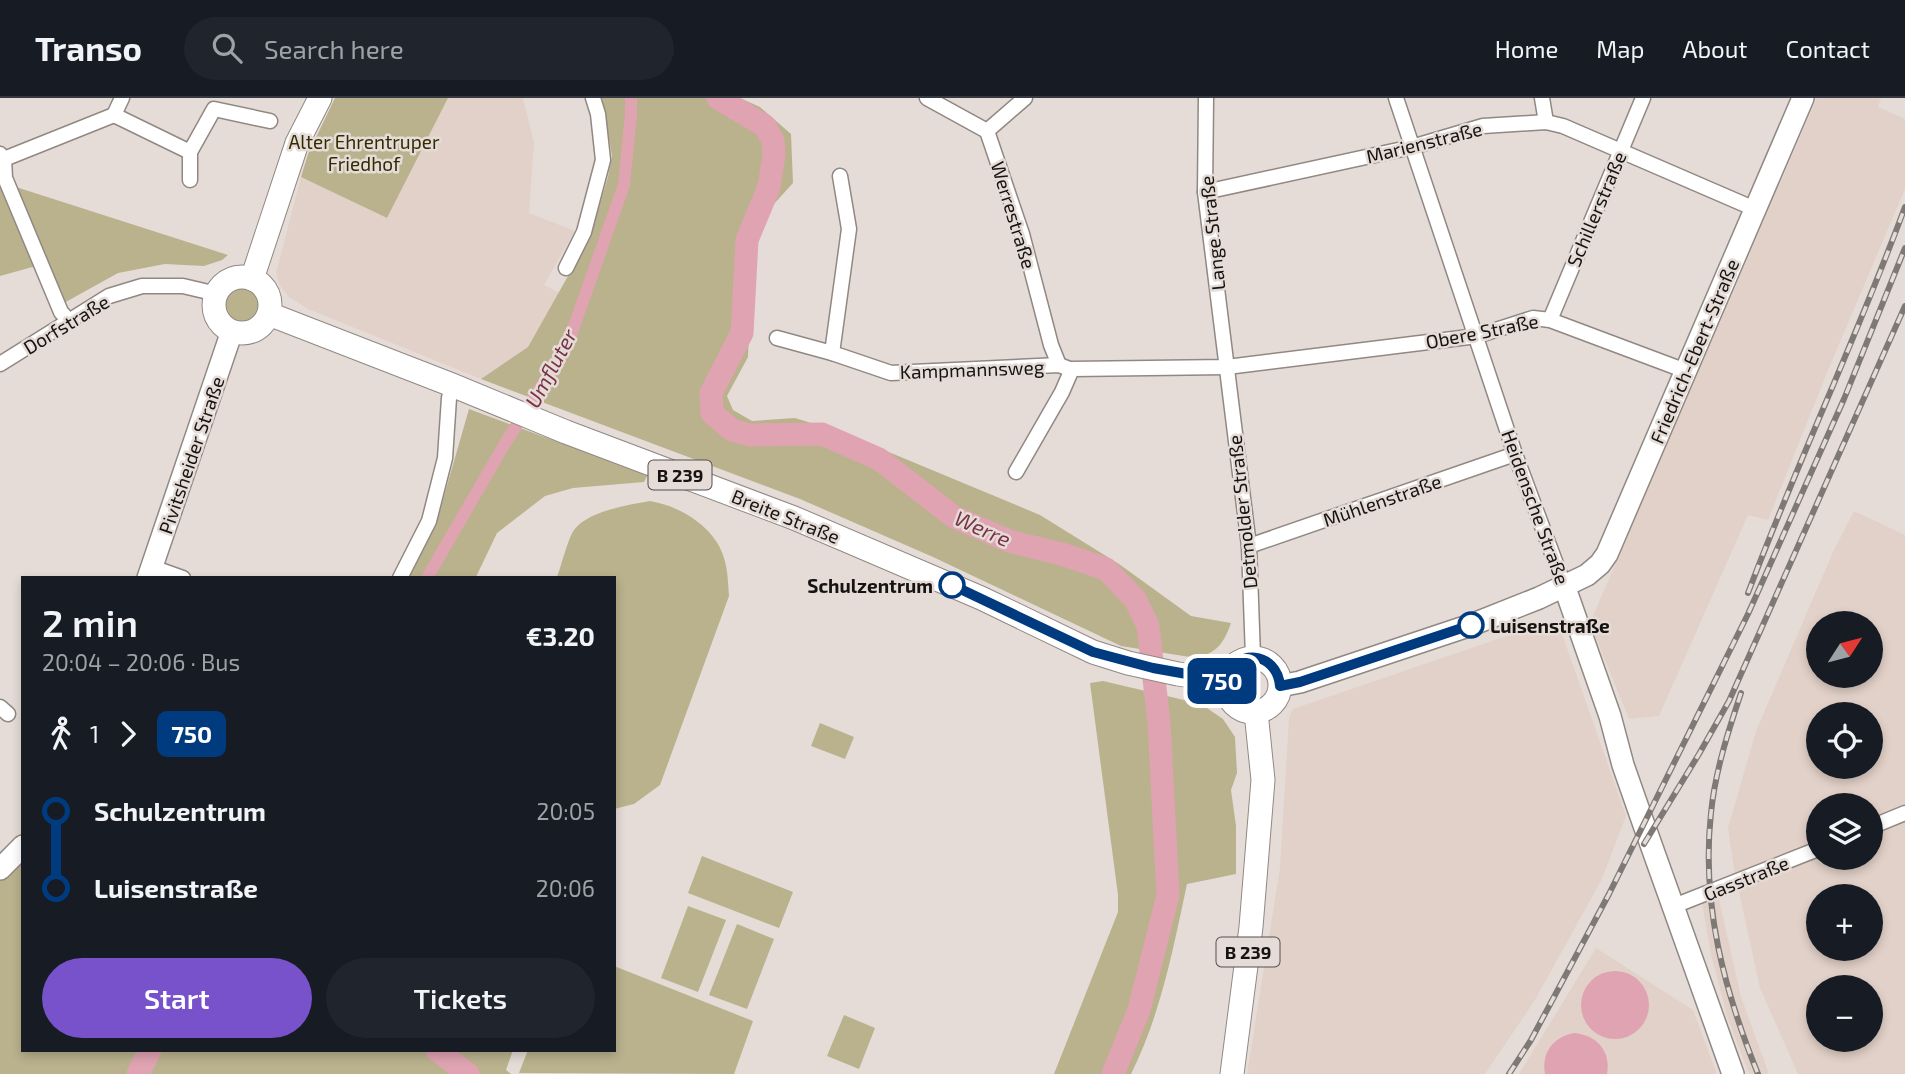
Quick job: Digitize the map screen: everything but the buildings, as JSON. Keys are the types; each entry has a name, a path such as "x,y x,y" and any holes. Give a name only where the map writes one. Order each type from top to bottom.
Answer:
{"main road":[{"path":"252,279 297,143 320,98"},
{"name":"Friedrich-Ebert-Straße","path":"1565,588 1587,575 1607,554 1803,98"},
{"path":"235,278 252,279 266,289 271,306 269,314 263,324 254,331 232,331 225,327 215,312 217,294 227,282 235,278"},
{"name":"Breite Straße","path":"269,314 566,432 794,518 981,598 1093,652 1178,674 1226,681"},
{"name":"Pivitsheider Straße","path":"150,572 232,331"},
{"path":"1280,686 1300,682 1471,625 1565,588"},
{"name":"Heidensche Straße","path":"1565,588 1610,716 1623,765 1734,1074"},
{"path":"1253,657 1273,666 1277,671 1280,686 1273,704 1255,712 1240,709 1231,702 1226,692 1226,681 1232,667 1253,657"},
{"name":"B 239","path":"1232,1074 1251,927 1263,780 1255,712"},
{"path":"0,869 21,848"}],"street":[{"path":"69,321 61,312 5,178 2,156 114,115 122,98"},
{"path":"566,268 584,232 603,160 598,114 593,98"},
{"path":"927,98 987,131 1025,98"},
{"name":"Lange Straße","path":"1206,98 1205,192 1227,367"},
{"name":"Heidensche Straße","path":"1396,98 1515,454 1565,588"},
{"path":"1542,98 1546,122"},
{"name":"Schillerstraße","path":"1550,320 1643,98"},
{"path":"190,180 190,152 214,109 270,121"},
{"path":"114,115 190,152"},
{"name":"Marienstraße","path":"1205,192 1412,147 1483,126 1546,122 1563,126 1755,209"},
{"name":"Werrestraße","path":"987,131 1022,234 1051,345 1066,367"},
{"path":"832,353 849,229 840,176"},
{"name":"Dorfstraße","path":"0,364 109,296 142,286 183,286 217,294"},
{"name":"Obere Straße","path":"1066,367 1227,367 1477,337 1533,318 1550,320 1686,371"},
{"name":"Kampmannsweg","path":"777,338 891,373 1066,367"},
{"path":"1016,472 1062,392 1066,367"},
{"name":"Detmolder Straße","path":"1227,367 1249,546 1253,657"},
{"path":"401,576 429,521 446,458 452,385"},
{"name":"Mühlenstraße","path":"1249,546 1515,454"},
{"path":"150,572 172,576"},
{"path":"1883,822 1905,813"},
{"name":"Gasstraße","path":"1674,906 1806,854"}],"shaded area":[{"path":"448,98 523,98 534,143 529,213 575,231 544,285 560,293 528,347 481,379 308,309 289,297 280,286 276,273 301,177 387,218"},
{"path":"1817,98 1881,98 1878,107 1905,119 1905,189 1768,520 1748,515 1659,716 1629,719 1590,623"},
{"path":"1854,511 1905,535 1905,1074 1798,1074 1760,988 1734,869 1728,828 1756,731 1806,615 1806,688 1883,688 1883,611 1808,611"},
{"path":"1547,622 1560,628 1626,816 1602,879 1535,1000 1485,1074 1247,1074 1280,868 1289,717 1293,709"},
{"path":"1718,895 1741,997 1769,1074 1749,1074 1727,1016 1711,954 1702,902"},
{"path":"1596,948 1693,1010 1717,1074 1519,1074"},
{"path":"1615,971 1628,974 1639,981 1646,992 1649,1005 1646,1018 1639,1029 1628,1036 1615,1039 1602,1036 1591,1029 1584,1018 1581,1005 1584,992 1591,981 1602,974"},
{"path":"1574,1033 1589,1037 1601,1046 1607,1058 1607,1074 1545,1074 1545,1059 1550,1047 1560,1038"}],"green space":[{"name":"Alter Ehrentruper Friedhof","path":"335,98 448,98 387,218 301,177 308,154"},
{"path":"602,98 740,98 760,107 791,134 793,183 773,205 753,244 748,357 727,396 733,410 752,421 795,418 843,433 1040,515 1119,564 1191,616 1231,623 1219,646 1196,658 1121,646 933,557 800,499 481,379 528,347 590,237 612,156"},
{"path":"0,179 36,266 0,276"},
{"path":"16,187 228,255 204,266 165,264 118,273 64,303"},
{"path":"243,287 255,293 261,305 255,317 243,323 231,317 225,305 231,293"},
{"path":"469,409 649,472 644,482 573,488 545,496 497,533 476,576 408,576 436,524"},
{"path":"650,501 670,506 699,523 712,535 724,558 729,596 660,785 634,804 616,808 616,576 557,576 572,534 580,523 609,510"},
{"path":"1103,681 1201,704 1223,719 1235,737 1237,773 1231,790 1236,826 1236,874 1187,884 1158,1005 1131,1074 1054,1074 1118,912 1090,683"},
{"path":"820,723 854,737 845,759 811,746"},
{"path":"702,856 793,892 779,928 688,893"},
{"path":"21,861 21,1052 512,1052 506,1070 511,1074 0,1074 0,880"},
{"path":"688,906 726,920 698,992 661,978"},
{"path":"737,924 774,939 747,1009 709,995"},
{"path":"616,967 753,1021 734,1074 519,1073 527,1052 616,1052"},
{"path":"844,1015 875,1028 859,1069 827,1056"}],"waterway":[{"name":"Umfluter","path":"428,576 504,445 567,346 624,185 631,98"},
{"name":"Werre","path":"718,98 765,126 773,141 774,155 769,187 747,240 742,333 711,393 712,413 732,430 750,435 822,434 879,459 954,517 1009,541 1106,569 1135,599 1148,626 1159,723 1168,895 1139,1010 1113,1074"},
{"name":"Werre","path":"138,1074 149,1052"},
{"name":"Werre","path":"440,1052 468,1074"}],"railway":[{"path":"1748,593 1905,207"},
{"path":"1509,1074 1531,1040 1609,894 1748,614 1844,399 1905,248"},
{"path":"1644,844 1729,701 1905,306"},
{"path":"1741,693 1723,752 1713,798 1709,880 1718,946 1726,978 1758,1074"}],"bus line":[{"name":"750","path":"952,585 1093,652 1128,663 1226,681 1227,674 1238,662 1245,658 1260,658 1277,671 1280,686 1300,682 1471,625"}],"place":[{"name":"Schulzentrum","path":"952,585"},
{"name":"Luisenstraße","path":"1471,625"}]}
